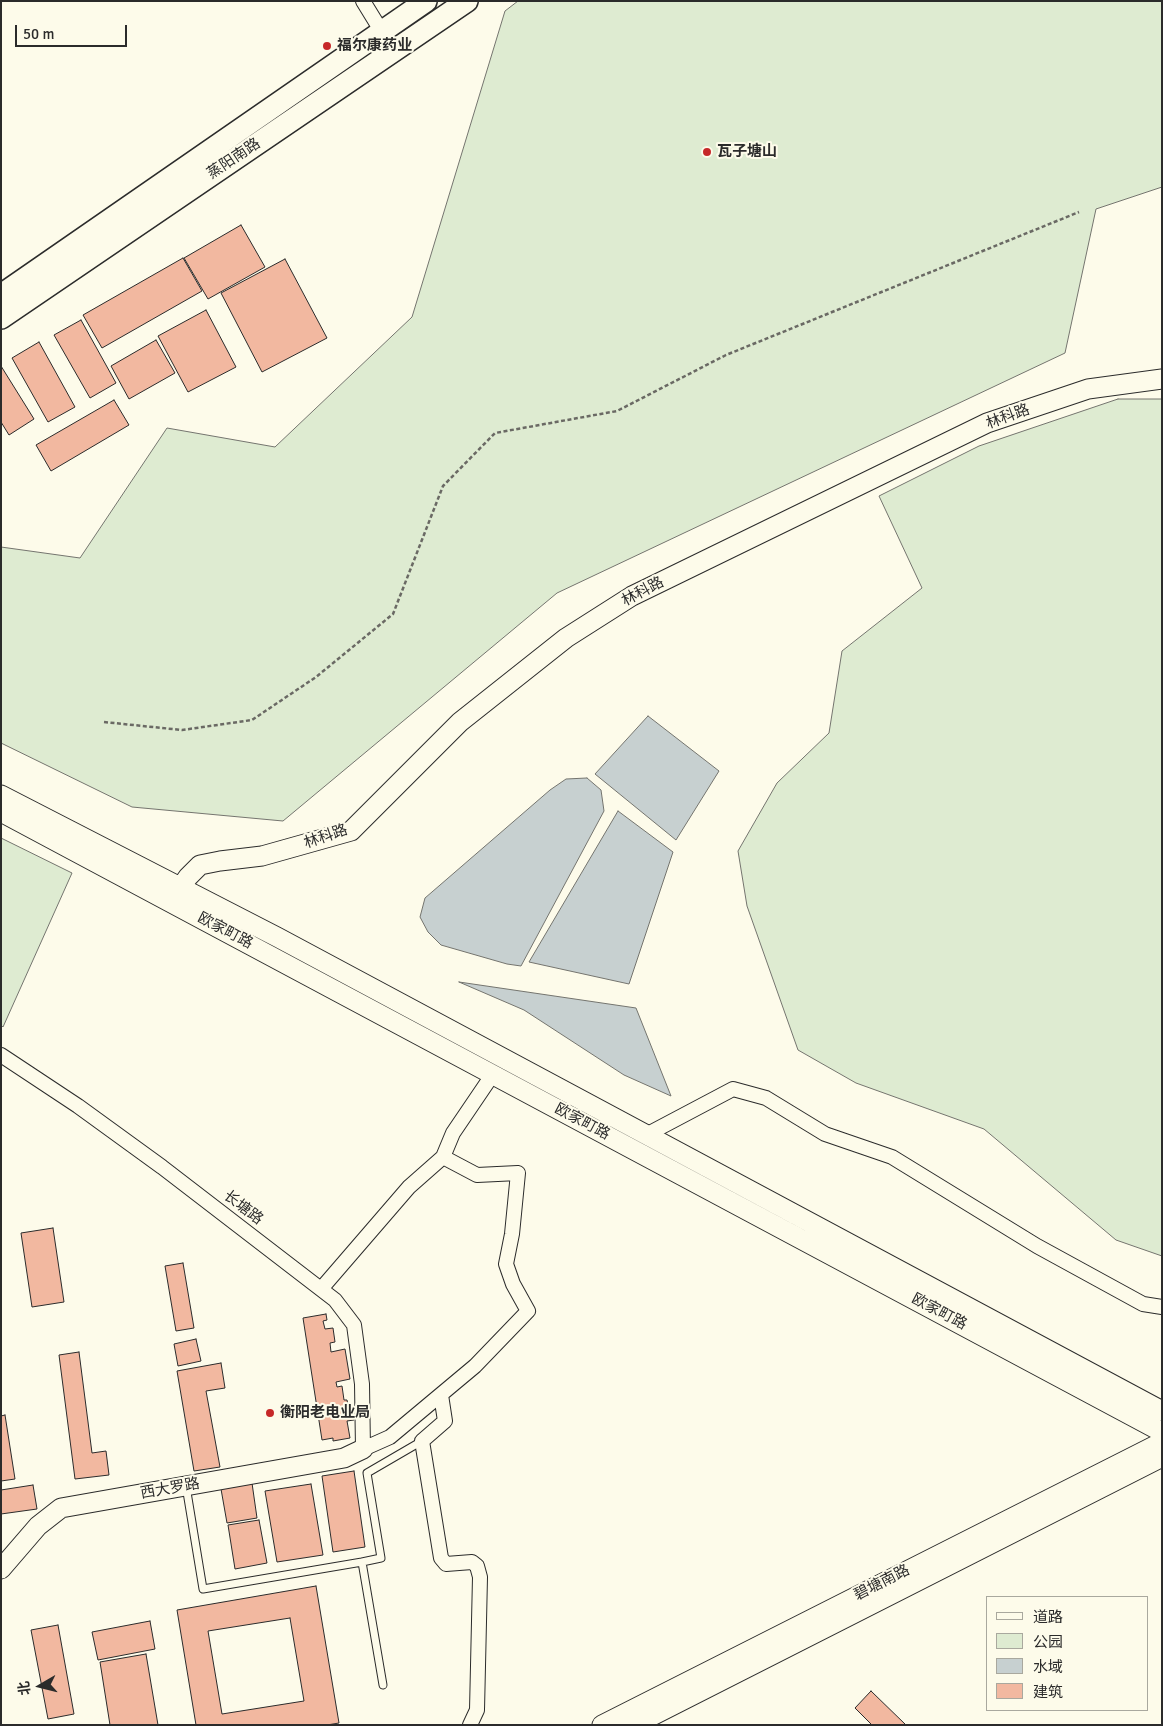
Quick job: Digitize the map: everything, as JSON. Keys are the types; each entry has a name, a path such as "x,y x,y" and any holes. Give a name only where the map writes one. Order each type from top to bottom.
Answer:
{"main road":[{"name":"蒸阳南路","path":"1,295 426,1"},
{"name":"蒸阳南路","path":"1,318 467,1"}],"street":[{"path":"363,1 382,32"},
{"name":"林科路","path":"181,887 200,865 262,856 351,831 460,722 566,638 632,596 987,423 1088,389 1162,380"},
{"name":"欧家町路","path":"1,795 181,887 1162,1411"},
{"name":"欧家町路","path":"1,812 1162,1432"},
{"name":"长塘路","path":"1,1055 78,1106 147,1156 335,1300 354,1325 362,1384 363,1449"},
{"path":"321,1289 409,1188 443,1156 453,1133 492,1074"},
{"path":"646,1135 733,1089 766,1098 825,1134 892,1157 1037,1246 1143,1304 1162,1307"},
{"path":"363,1449 390,1437 441,1395 475,1366 528,1310 513,1284 506,1264 513,1227 518,1173 477,1175 443,1156"},
{"path":"441,1395 445,1421 422,1441 442,1561 446,1564 472,1562 480,1572 476,1710 470,1725"},
{"name":"碧塘南路","path":"602,1725 1162,1442"},
{"name":"西大罗路","path":"1,1569 38,1526 61,1508 344,1458 363,1449"},
{"name":"碧塘南路","path":"634,1725 1162,1457"}],"lane":[{"path":"186,1486 203,1589 362,1562 381,1558 367,1473 422,1441"},
{"path":"362,1562 383,1685"}],"path":[{"path":"104,722 182,730 252,720 316,677 393,614 444,486 495,433 617,411 726,355 1079,212"}],"green space":[{"path":"518,1 1162,1 1162,187 1096,209 1065,353 557,593 283,821 132,807 1,743 1,547 80,558 167,428 275,447 412,317 505,11"},
{"path":"1118,399 1162,399 1162,1256 1116,1240 984,1129 856,1083 798,1050 747,906 738,851 777,783 829,733 842,651 922,588 879,496 979,446"},
{"path":"1,838 72,873 3,1027 1,1025"}],"water":[{"path":"648,716 719,771 676,840 595,774"},
{"path":"587,778 601,790 604,811 521,966 507,964 441,945 428,932 420,917 425,898 550,790 566,779"},
{"path":"618,811 673,852 629,984 529,962"},
{"path":"459,982 636,1008 671,1096 624,1075 524,1010"}],"building":[{"path":"241,225 265,267 208,299 184,258"},
{"path":"183,258 202,291 102,348 83,315"},
{"path":"285,259 327,338 262,372 221,293"},
{"path":"206,310 236,367 188,392 158,336"},
{"path":"81,320 116,383 90,398 54,335"},
{"path":"156,340 175,373 129,399 111,366"},
{"path":"39,342 75,407 48,422 12,358"},
{"path":"1,366 34,419 9,435 1,422"},
{"path":"114,400 129,425 51,471 36,445"},
{"path":"53,1228 64,1302 32,1307 21,1233"},
{"path":"183,1263 194,1328 176,1331 165,1266"},
{"path":"326,1314 327,1320 323,1321 325,1329 333,1328 335,1342 330,1343 331,1352 345,1349 350,1379 336,1382 337,1387 342,1386 344,1400 347,1400 349,1410 352,1410 354,1420 347,1421 350,1438 333,1441 333,1438 322,1440 303,1318"},
{"path":"196,1339 201,1361 178,1366 174,1344"},
{"path":"79,1352 92,1453 106,1451 109,1475 75,1479 59,1355"},
{"path":"221,1363 225,1388 206,1391 220,1467 194,1471 177,1371"},
{"path":"5,1415 15,1479 1,1481 1,1416"},
{"path":"354,1471 365,1547 333,1552 322,1476"},
{"path":"252,1483 257,1518 227,1523 221,1489"},
{"path":"311,1484 323,1555 277,1562 265,1491"},
{"path":"33,1485 37,1509 1,1514 1,1490"},
{"path":"259,1520 267,1563 235,1569 228,1525"},
{"path":"316,1586 339,1723 327,1725 196,1725 177,1610","holes":["290,1618 304,1701 222,1714 208,1631"]},
{"path":"150,1621 155,1649 98,1660 92,1632"},
{"path":"58,1625 74,1714 48,1719 31,1630"},
{"path":"146,1654 158,1725 110,1725 100,1662"},
{"path":"871,1691 906,1725 872,1725 855,1708"}],"place":[{"name":"福尔康药业","path":"327,46"},
{"name":"瓦子塘山","path":"707,152"},
{"name":"衡阳老电业局","path":"270,1413"}]}
